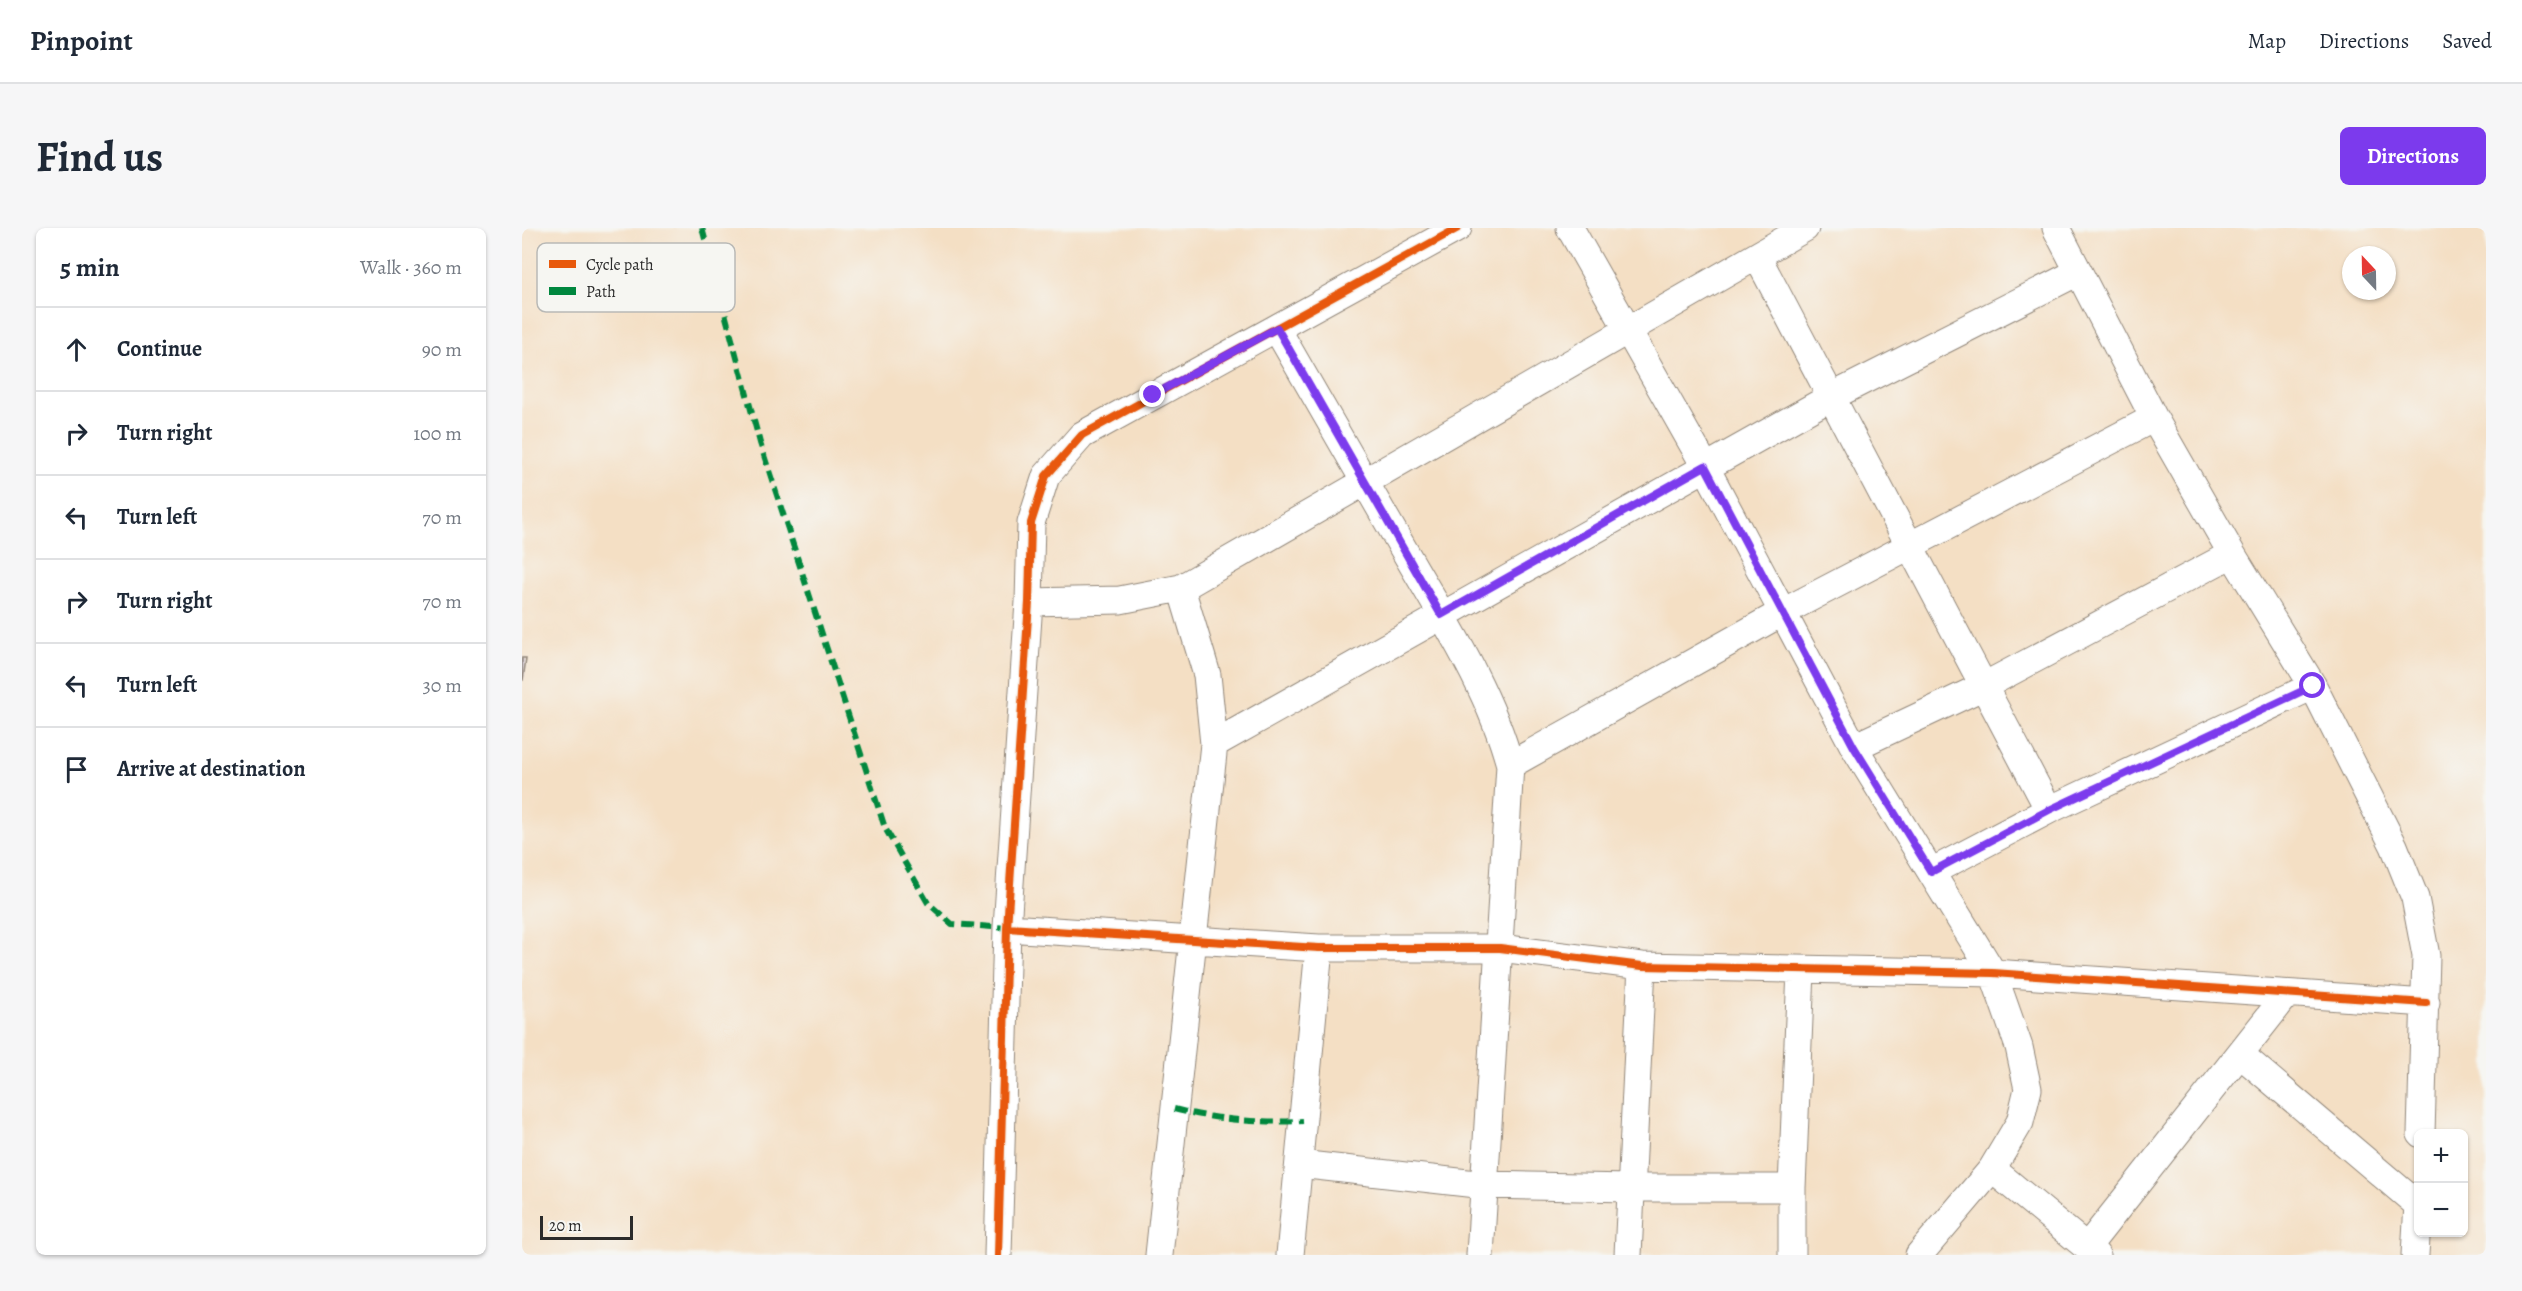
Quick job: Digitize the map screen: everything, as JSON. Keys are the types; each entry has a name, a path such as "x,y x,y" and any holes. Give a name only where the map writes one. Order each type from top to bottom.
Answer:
{"street":[{"path":"998,1255 1007,928 1029,602 1031,523 1046,476 1082,435 1458,228"},
{"path":"1570,228 1705,466 1854,747 1993,973 2019,1047 2028,1089 2020,1122 1992,1169 1919,1255"},
{"path":"2056,228 2154,418 2232,554 2313,686 2394,846 2415,898 2426,956 2421,1129"},
{"path":"1029,602 1120,600 1181,588 1802,229"},
{"path":"1757,256 2049,810"},
{"path":"1214,744 1705,466 1832,397 2078,272"},
{"path":"1277,328 1441,615 1487,702 1504,742 1510,765 1480,1255"},
{"path":"1510,765 1783,612 2154,418"},
{"path":"1854,747 1984,686 2232,554"},
{"path":"1159,1255 1191,940 1214,744 1207,675 1181,588"},
{"path":"1931,872 2049,810 2313,686"},
{"path":"1007,928 1319,948 1500,948 1642,966 1993,973 2426,1003"},
{"path":"1290,1255 1319,948"},
{"path":"1628,1255 1642,966"},
{"path":"1792,1255 1792,1188 1801,970"},
{"path":"1992,1169 2092,1251 2287,994"},
{"path":"2240,1054 2414,1202"},
{"path":"1299,1164 1485,1185 1792,1188"},
{"path":"2415,1255 2416,1237"}],"building":[{"path":"522,658 526,658 523,680 522,680"}],"marked path":[{"path":"702,228 706,243"},
{"path":"725,312 760,443 885,828 928,903 952,924 1007,928"},
{"path":"1174,1109 1238,1120 1303,1121"}],"cycle path":[{"path":"998,1255 1007,928 1029,602 1031,523 1046,476 1082,435 1458,228"},
{"path":"1007,928 1319,948 1500,948 1642,966 1993,973 2426,1003"}],"route":[{"path":"1153,395 1277,328 1441,615 1705,466 1854,747 1931,872 2049,810 2313,686"}]}
